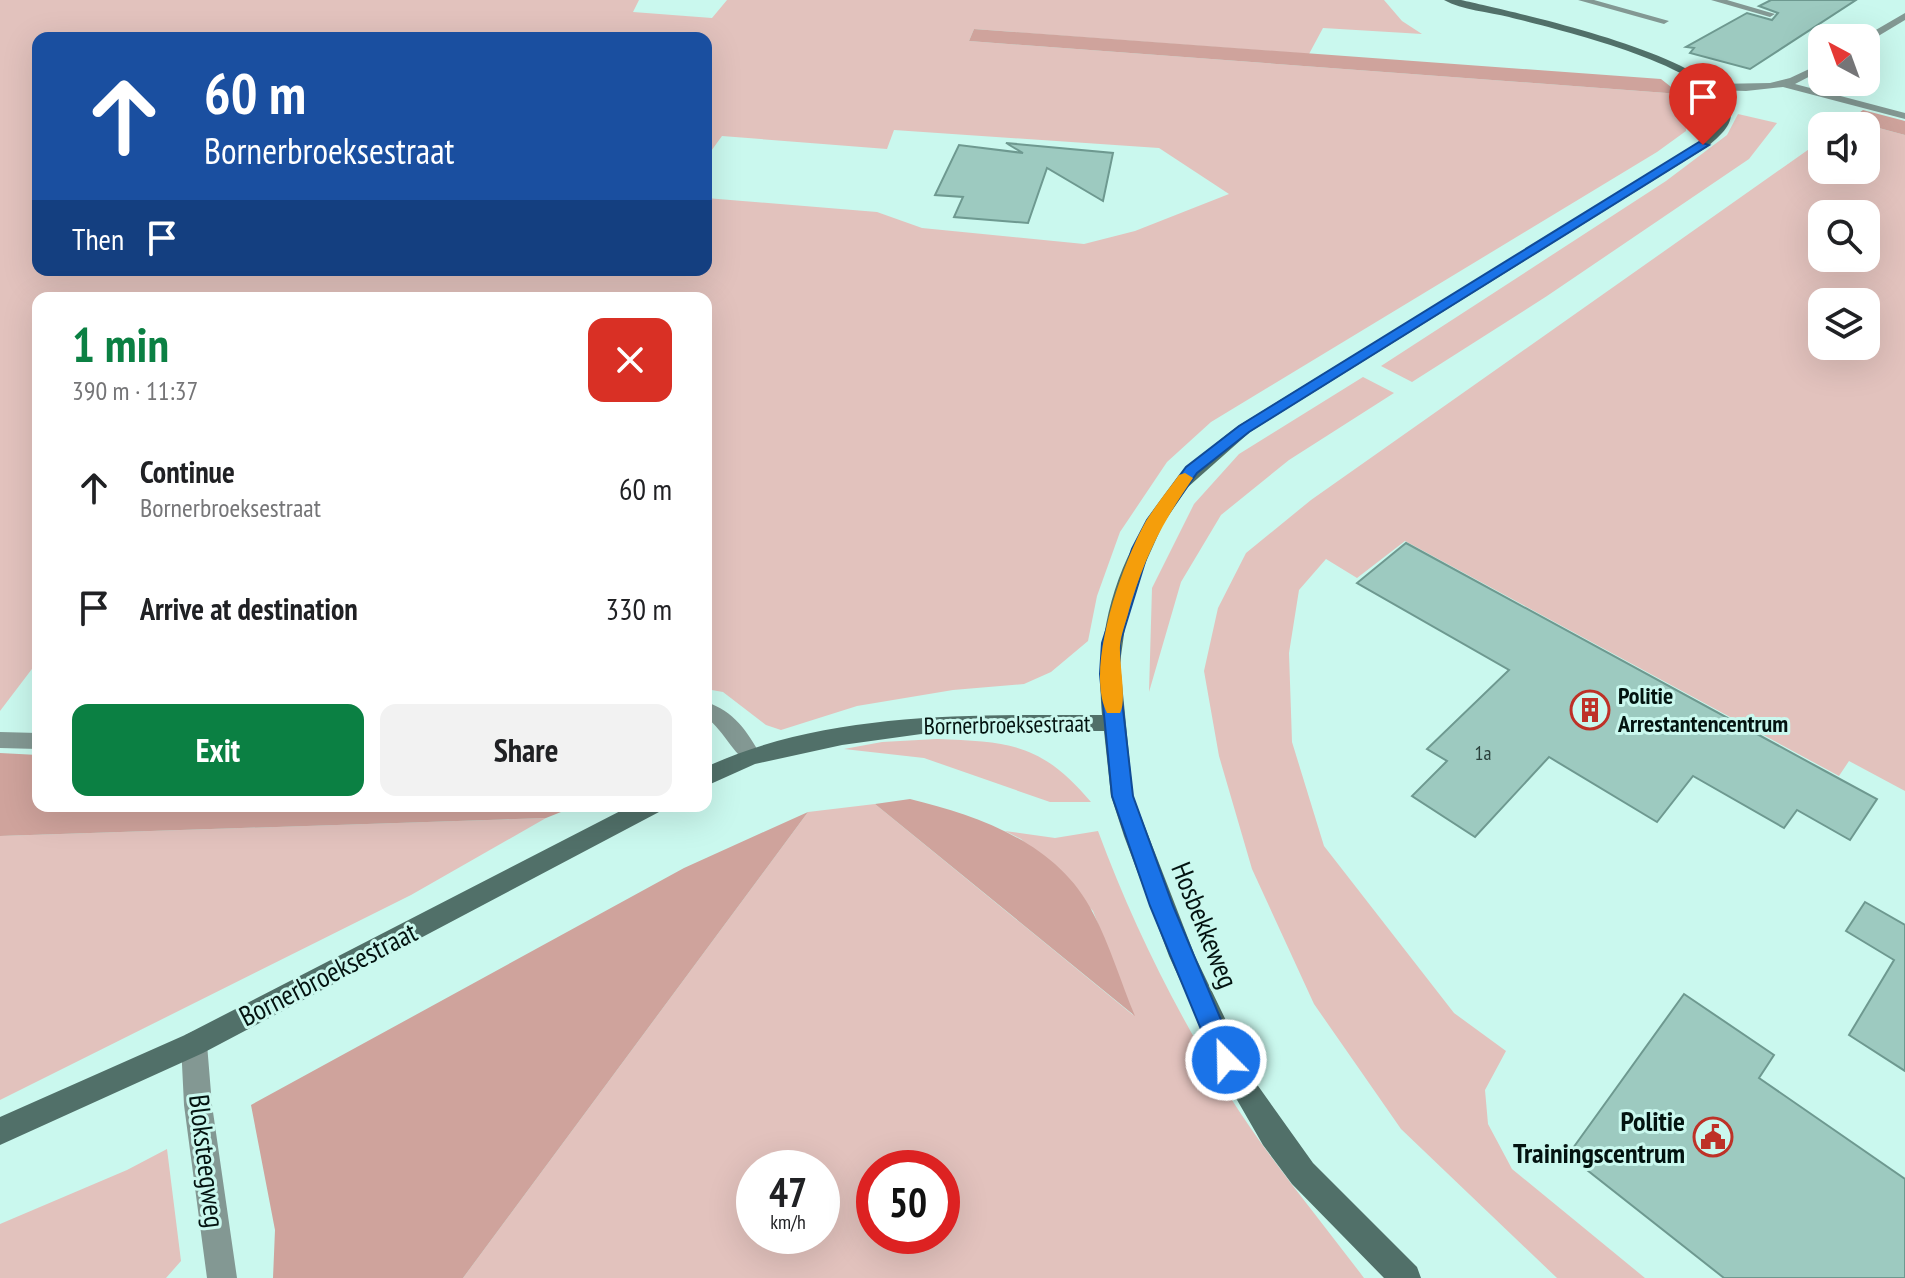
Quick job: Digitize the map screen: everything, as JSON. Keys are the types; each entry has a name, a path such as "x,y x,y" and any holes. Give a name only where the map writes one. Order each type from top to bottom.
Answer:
{"main road":[{"path":"1449,0 1647,54 1687,70 1714,87"},
{"name":"Bornerbroeksestraat","path":"712,774 750,756 842,737 943,723 1115,723 1110,674 1111,643 1127,587 1140,549 1155,520 1192,470 1244,429 1703,145 1724,122 1727,110 1714,87"},
{"name":"Hosbekkeweg","path":"1115,723 1122,796 1128,815 1226,1060 1274,1137 1337,1212 1406,1278"},
{"name":"Bornerbroeksestraat","path":"0,1131 194,1044 639,812"}],"street":[{"path":"1583,0 1664,21"},
{"path":"1716,0 1770,14"},
{"path":"1742,7 1757,0"},
{"path":"1880,31 1905,16"},
{"path":"1714,87 1771,88 1787,85 1808,74"},
{"path":"1787,85 1905,116"},
{"path":"712,712 736,732 750,756"},
{"path":"0,740 32,741"},
{"name":"Bloksteegweg","path":"194,1044 198,1105 222,1278"}],"shaded area":[{"path":"0,0 639,0 633,12 712,18 727,0 1384,0 1402,21 1422,34 1323,28 1309,54 974,29 969,41 1680,94 1688,108 1686,131 1657,152 1211,422 1167,462 1120,532 1097,596 1088,641 1051,672 1024,684 953,690 857,706 781,730 766,725 723,692 712,690 712,292 32,292 32,669 0,711"},
{"path":"974,29 1661,79 1680,94 969,41"},
{"path":"1738,114 1777,123 1749,159 1547,296 1412,382 1381,366 1666,181 1727,135"},
{"path":"1880,114 1905,121 1905,135 1880,128"},
{"path":"1880,128 1905,135 1905,791 1849,761 1839,776 1405,541 1357,578 1326,559 1299,590 1289,653 1292,742 1324,846 1454,1013 1506,1051 1485,1090 1488,1124 1512,1169 1645,1278 1557,1278 1401,1129 1314,1004 1252,869 1219,756 1204,671 1218,608 1246,553 1311,500 1808,150 1808,184 1880,184"},
{"path":"1363,377 1394,393 1289,460 1221,515 1181,582 1149,692 1152,588 1194,504 1239,454"},
{"path":"937,739 985,742 1023,750 1056,768 1091,802 1050,802 924,758 844,749 882,742"},
{"path":"0,753 32,755 32,812 561,812 546,818 0,836"},
{"path":"910,799 989,824 1038,851 1059,868 1078,889 1093,913 1135,1016 875,804"},
{"path":"875,804 1133,1015 1093,911 1021,839 1005,831 1055,838 1098,831 1157,967 1211,1066 1261,1143 1364,1278 463,1278 808,812"},
{"path":"808,812 463,1278 273,1278 275,1230 251,1105 684,868"},
{"path":"546,818 411,895 0,1100 0,836"},
{"path":"167,1149 181,1261 166,1278 0,1278 0,1224 127,1170"}],"building":[{"path":"1771,0 1856,0 1819,24 1808,24 1808,31 1750,69 1690,53 1694,48 1686,47 1747,13 1772,20 1778,13 1759,6"},
{"path":"1006,143 1113,153 1103,201 1047,168 1028,223 954,217 963,197 935,195 959,145 1023,153"},
{"name":"Politie Arrestantencentrum","path":"1406,543 1877,799 1850,840 1797,810 1784,828 1693,776 1657,822 1549,757 1475,837 1412,796 1447,761 1427,749 1509,670 1357,583"},
{"path":"1865,902 1905,925 1905,1071 1849,1035 1894,960 1846,931"},
{"name":"Politie Trainingscentrum","path":"1684,994 1774,1055 1759,1078 1905,1179 1905,1278 1724,1278 1568,1155"}],"slow traffic":[{"path":"1114,708 1110,674 1111,643 1127,587 1140,549 1155,520 1185,478"}],"place":[{"name":"Politie Arrestantencentrum","path":"1590,710"},
{"name":"Politie Trainingscentrum","path":"1713,1137"}],"route":[{"path":"1226,1060 1162,906 1122,796 1110,674 1111,643 1140,549 1155,520 1192,470 1219,446 1703,145"}]}
